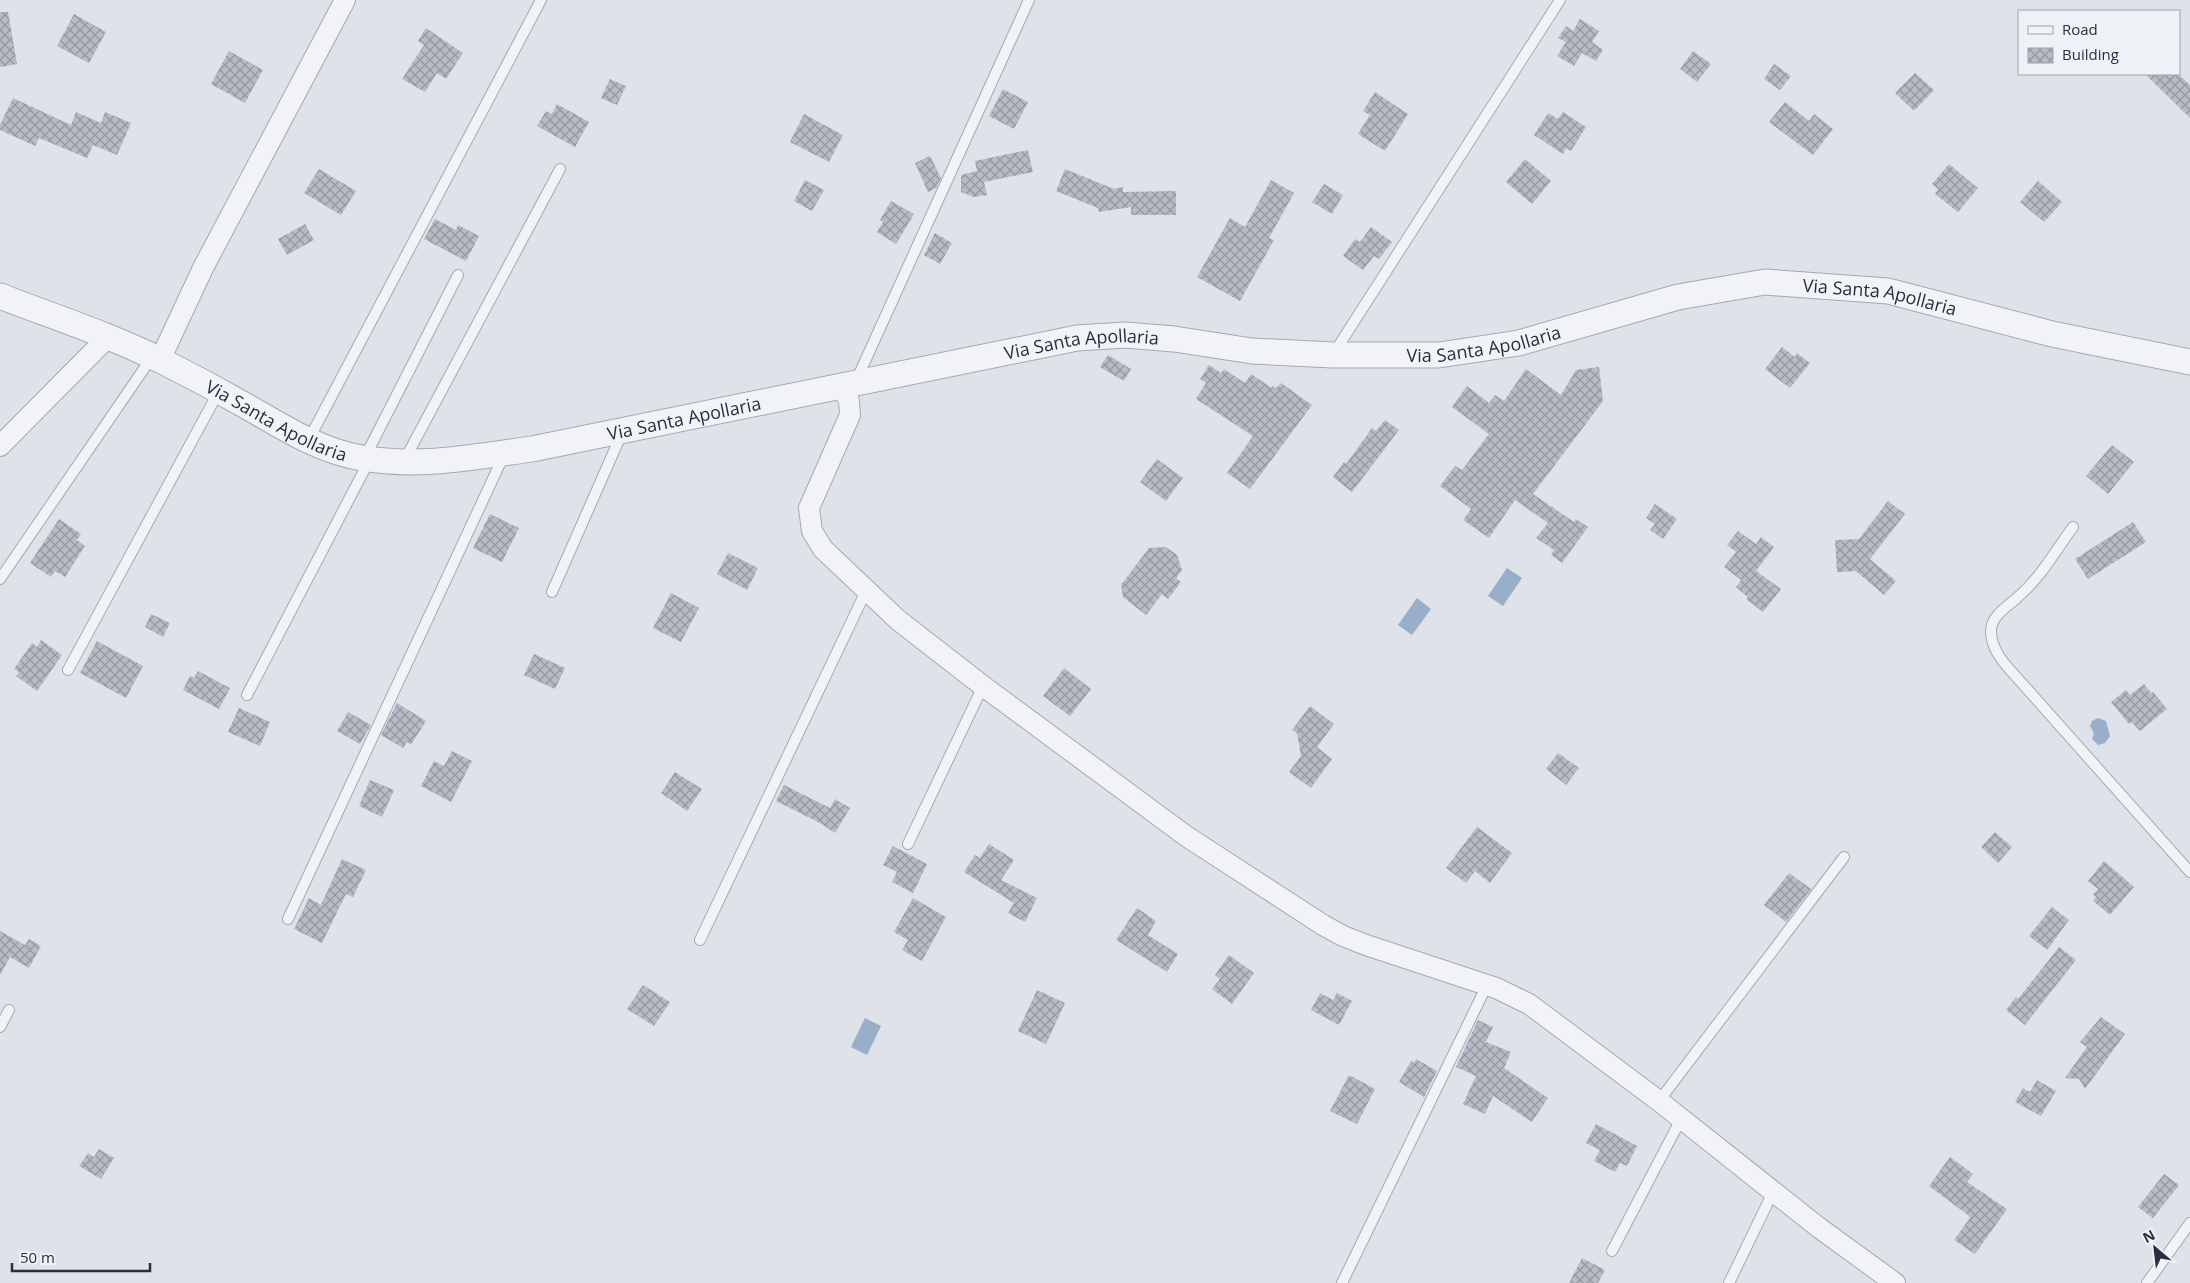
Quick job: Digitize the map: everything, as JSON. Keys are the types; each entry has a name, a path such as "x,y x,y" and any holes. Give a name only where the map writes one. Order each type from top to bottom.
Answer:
{"street":[{"path":"156,358 345,0"},
{"name":"Via Santa Apollaria","path":"0,296 108,337 156,358 307,441 326,449 367,459 404,462 441,461 506,452 623,431 1077,338 1125,335 1174,339 1252,351 1333,355 1439,355 1519,343 1678,297 1765,282 1888,291 2052,334 2190,362"},
{"path":"0,446 108,337"},
{"path":"848,386 850,415 811,502 809,519 815,537 823,548 898,620 983,686 1186,836 1323,925 1343,936 1366,945 1487,985 1529,1004 1659,1101 1884,1280"}],"lane":[{"path":"307,441 541,0"},
{"path":"848,386 1029,0"},
{"path":"1333,355 1560,0"},
{"path":"404,462 560,169"},
{"path":"247,695 458,275"},
{"path":"0,579 156,358"},
{"path":"68,670 219,391"},
{"path":"552,592 623,431"},
{"path":"288,919 506,452"},
{"path":"2073,526 2032,583 2004,608 1995,620 1991,630 1994,644 1999,657 2011,671 2190,872"},
{"path":"700,940 866,591"},
{"path":"908,844 983,686"},
{"path":"1659,1101 1844,857"},
{"path":"1342,1283 1487,985"},
{"path":"0,1027 9,1010"},
{"path":"1612,1251 1681,1119"},
{"path":"1729,1283 1773,1192"},
{"path":"2146,1283 2190,1223"}],"water":[{"path":"1507,568 1522,578 1503,606 1488,596"},
{"path":"1417,598 1431,609 1412,635 1398,625"},
{"path":"2098,718 2106,721 2110,736 2105,743 2098,745 2092,739 2094,733 2090,726 2092,721"},
{"path":"865,1018 881,1026 867,1055 851,1047"}],"building":[{"path":"0,12 8,12 17,64 0,67"},
{"path":"74,14 106,32 89,63 57,46"},
{"path":"1580,19 1599,31 1592,42 1603,50 1596,61 1582,53 1574,66 1557,56 1566,42 1558,38 1566,26 1573,31"},
{"path":"426,28 463,53 446,79 437,73 425,92 402,79 424,45 418,41"},
{"path":"229,51 263,70 245,103 211,84"},
{"path":"1693,51 1711,64 1697,82 1680,69"},
{"path":"1774,64 1791,76 1780,90 1764,79"},
{"path":"1915,73 1934,90 1914,111 1895,93"},
{"path":"2146,75 2179,75 2190,85 2190,118"},
{"path":"610,79 626,86 617,105 601,98"},
{"path":"1003,89 1028,102 1014,129 989,116"},
{"path":"1375,92 1408,114 1385,151 1358,134 1370,115 1363,111"},
{"path":"13,98 71,125 76,112 101,123 105,112 131,123 117,155 93,145 87,158 39,138 35,146 0,130 0,125"},
{"path":"1785,102 1809,121 1814,114 1833,129 1813,155 1769,122"},
{"path":"557,104 589,122 575,147 537,126 546,111 552,114"},
{"path":"1563,112 1586,127 1571,151 1566,148 1563,154 1534,135 1548,113 1558,119"},
{"path":"804,114 843,135 829,162 790,142"},
{"path":"1028,150 1033,172 984,182 987,195 974,197 961,192 961,175 977,171 975,161"},
{"path":"930,156 941,178 936,188 928,192 915,163"},
{"path":"1525,159 1551,181 1532,204 1506,182"},
{"path":"1949,164 1978,188 1958,212 1935,194 1938,189 1932,184"},
{"path":"319,169 356,191 341,215 304,193"},
{"path":"1065,169 1114,189 1123,187 1123,192 1176,191 1176,215 1131,215 1131,207 1099,212 1098,208 1056,191"},
{"path":"805,180 824,190 812,211 794,201"},
{"path":"1271,180 1294,193 1269,238 1274,240 1240,301 1197,277 1230,218 1245,227"},
{"path":"2038,181 2062,202 2044,222 2020,202"},
{"path":"1324,184 1343,195 1332,214 1312,202"},
{"path":"891,201 914,214 896,244 877,232 883,222 880,220"},
{"path":"435,219 456,230 458,225 479,236 466,261 424,239"},
{"path":"305,224 314,240 287,255 278,239"},
{"path":"1371,227 1392,242 1379,259 1374,256 1363,270 1343,256 1355,239 1360,242"},
{"path":"935,233 952,243 940,264 924,255"},
{"path":"1782,347 1795,357 1797,353 1810,363 1790,388 1765,369"},
{"path":"1108,355 1131,369 1124,381 1100,367"},
{"path":"1209,365 1221,373 1224,369 1245,383 1251,374 1272,388 1273,386 1276,388 1281,383 1312,405 1250,489 1227,473 1253,436 1196,399 1206,383 1200,379"},
{"path":"1599,367 1603,401 1533,494 1574,522 1576,519 1588,527 1562,563 1551,555 1554,550 1536,538 1548,523 1515,500 1489,538 1463,520 1471,509 1440,486 1455,466 1462,470 1489,434 1452,407 1467,386 1489,403 1495,395 1504,401 1526,369 1561,395 1576,370"},
{"path":"1385,420 1399,430 1352,492 1333,477 1344,462 1346,464 1372,428 1376,431"},
{"path":"2112,445 2134,462 2108,494 2086,476"},
{"path":"1157,459 1183,478 1166,501 1140,482"},
{"path":"1888,501 1905,514 1870,559 1896,581 1884,595 1856,571 1837,572 1835,540 1859,539"},
{"path":"1655,504 1677,519 1663,539 1650,530 1655,524 1646,518"},
{"path":"490,514 519,528 502,562 473,548"},
{"path":"59,519 81,534 77,540 85,546 65,577 55,571 51,577 30,563"},
{"path":"2133,522 2146,542 2088,579 2075,559"},
{"path":"1738,531 1756,544 1761,537 1774,547 1756,571 1781,589 1763,612 1746,599 1748,597 1736,587 1741,580 1724,567 1736,552 1727,545"},
{"path":"1166,547 1177,555 1182,570 1176,578 1181,582 1168,599 1162,594 1146,615 1123,597 1121,585 1149,548"},
{"path":"728,553 758,568 747,590 717,574"},
{"path":"671,593 699,608 681,642 653,628"},
{"path":"151,614 170,623 163,637 145,627"},
{"path":"41,640 62,655 37,691 16,676 19,672 14,669 32,643 37,647"},
{"path":"97,641 143,666 126,698 80,673"},
{"path":"534,654 565,668 555,689 524,675"},
{"path":"1064,668 1091,689 1070,716 1043,696"},
{"path":"198,671 230,688 219,709 183,690 190,676 194,678"},
{"path":"2144,684 2167,709 2140,731 2132,722 2129,724 2111,702 2126,690 2130,695"},
{"path":"397,703 426,721 411,745 407,742 403,748 381,735"},
{"path":"1310,706 1334,724 1317,747 1332,759 1311,788 1289,772 1301,756 1297,733 1292,730"},
{"path":"239,708 270,722 260,746 228,732"},
{"path":"348,712 371,725 360,744 337,731"},
{"path":"452,751 472,761 451,802 421,786 434,761 444,766"},
{"path":"1558,753 1579,768 1566,785 1546,769"},
{"path":"675,772 702,789 687,811 661,793"},
{"path":"370,780 394,790 382,817 359,806"},
{"path":"784,785 830,808 835,799 850,808 835,833 820,823 776,801"},
{"path":"1477,827 1512,853 1490,883 1475,871 1466,883 1446,868"},
{"path":"1995,832 2012,847 1998,863 1981,847"},
{"path":"989,844 1014,860 1001,880 1037,898 1025,922 1008,913 1014,903 964,872 975,855 980,858"},
{"path":"893,846 927,864 913,893 892,882 897,872 883,865"},
{"path":"342,859 366,870 353,897 346,894 322,943 294,929 309,898 321,905"},
{"path":"2104,861 2134,887 2110,915 2093,901 2096,897 2093,894 2098,889 2088,881"},
{"path":"1789,873 1811,889 1786,922 1764,905"},
{"path":"913,898 946,917 922,961 902,950 908,940 894,932"},
{"path":"2052,907 2069,920 2047,950 2029,936"},
{"path":"1137,908 1156,921 1148,935 1178,954 1167,972 1116,940"},
{"path":"0,931 25,945 29,939 41,946 29,968 10,957 0,975"},
{"path":"2059,947 2076,960 2025,1025 2006,1010 2016,997 2018,999"},
{"path":"1229,955 1254,973 1232,1004 1212,989 1220,979 1215,975"},
{"path":"643,985 670,1002 654,1026 627,1009"},
{"path":"1037,990 1065,1003 1046,1044 1018,1031"},
{"path":"1320,993 1333,1000 1337,993 1352,1001 1339,1025 1311,1010"},
{"path":"2101,1017 2125,1034 2085,1089 2079,1079 2065,1078 2087,1047 2080,1042"},
{"path":"1478,1020 1493,1027 1486,1042 1511,1052 1504,1068 1548,1098 1532,1122 1493,1096 1485,1114 1463,1104 1476,1076 1456,1067"},
{"path":"1416,1059 1437,1071 1424,1097 1399,1082 1411,1061 1414,1063"},
{"path":"1349,1075 1375,1089 1357,1124 1330,1111"},
{"path":"2037,1080 2056,1091 2041,1116 2015,1102 2023,1088 2030,1092"},
{"path":"1596,1124 1637,1146 1627,1166 1620,1163 1615,1172 1594,1161 1600,1150 1586,1143"},
{"path":"99,1149 114,1158 101,1179 79,1166 88,1153 94,1157"},
{"path":"1950,1157 1973,1174 1967,1182 2007,1209 1975,1254 1954,1240 1970,1218 1968,1215 1929,1186"},
{"path":"2164,1174 2179,1185 2153,1218 2138,1207"},
{"path":"1582,1258 1605,1270 1598,1283 1569,1283"}]}
